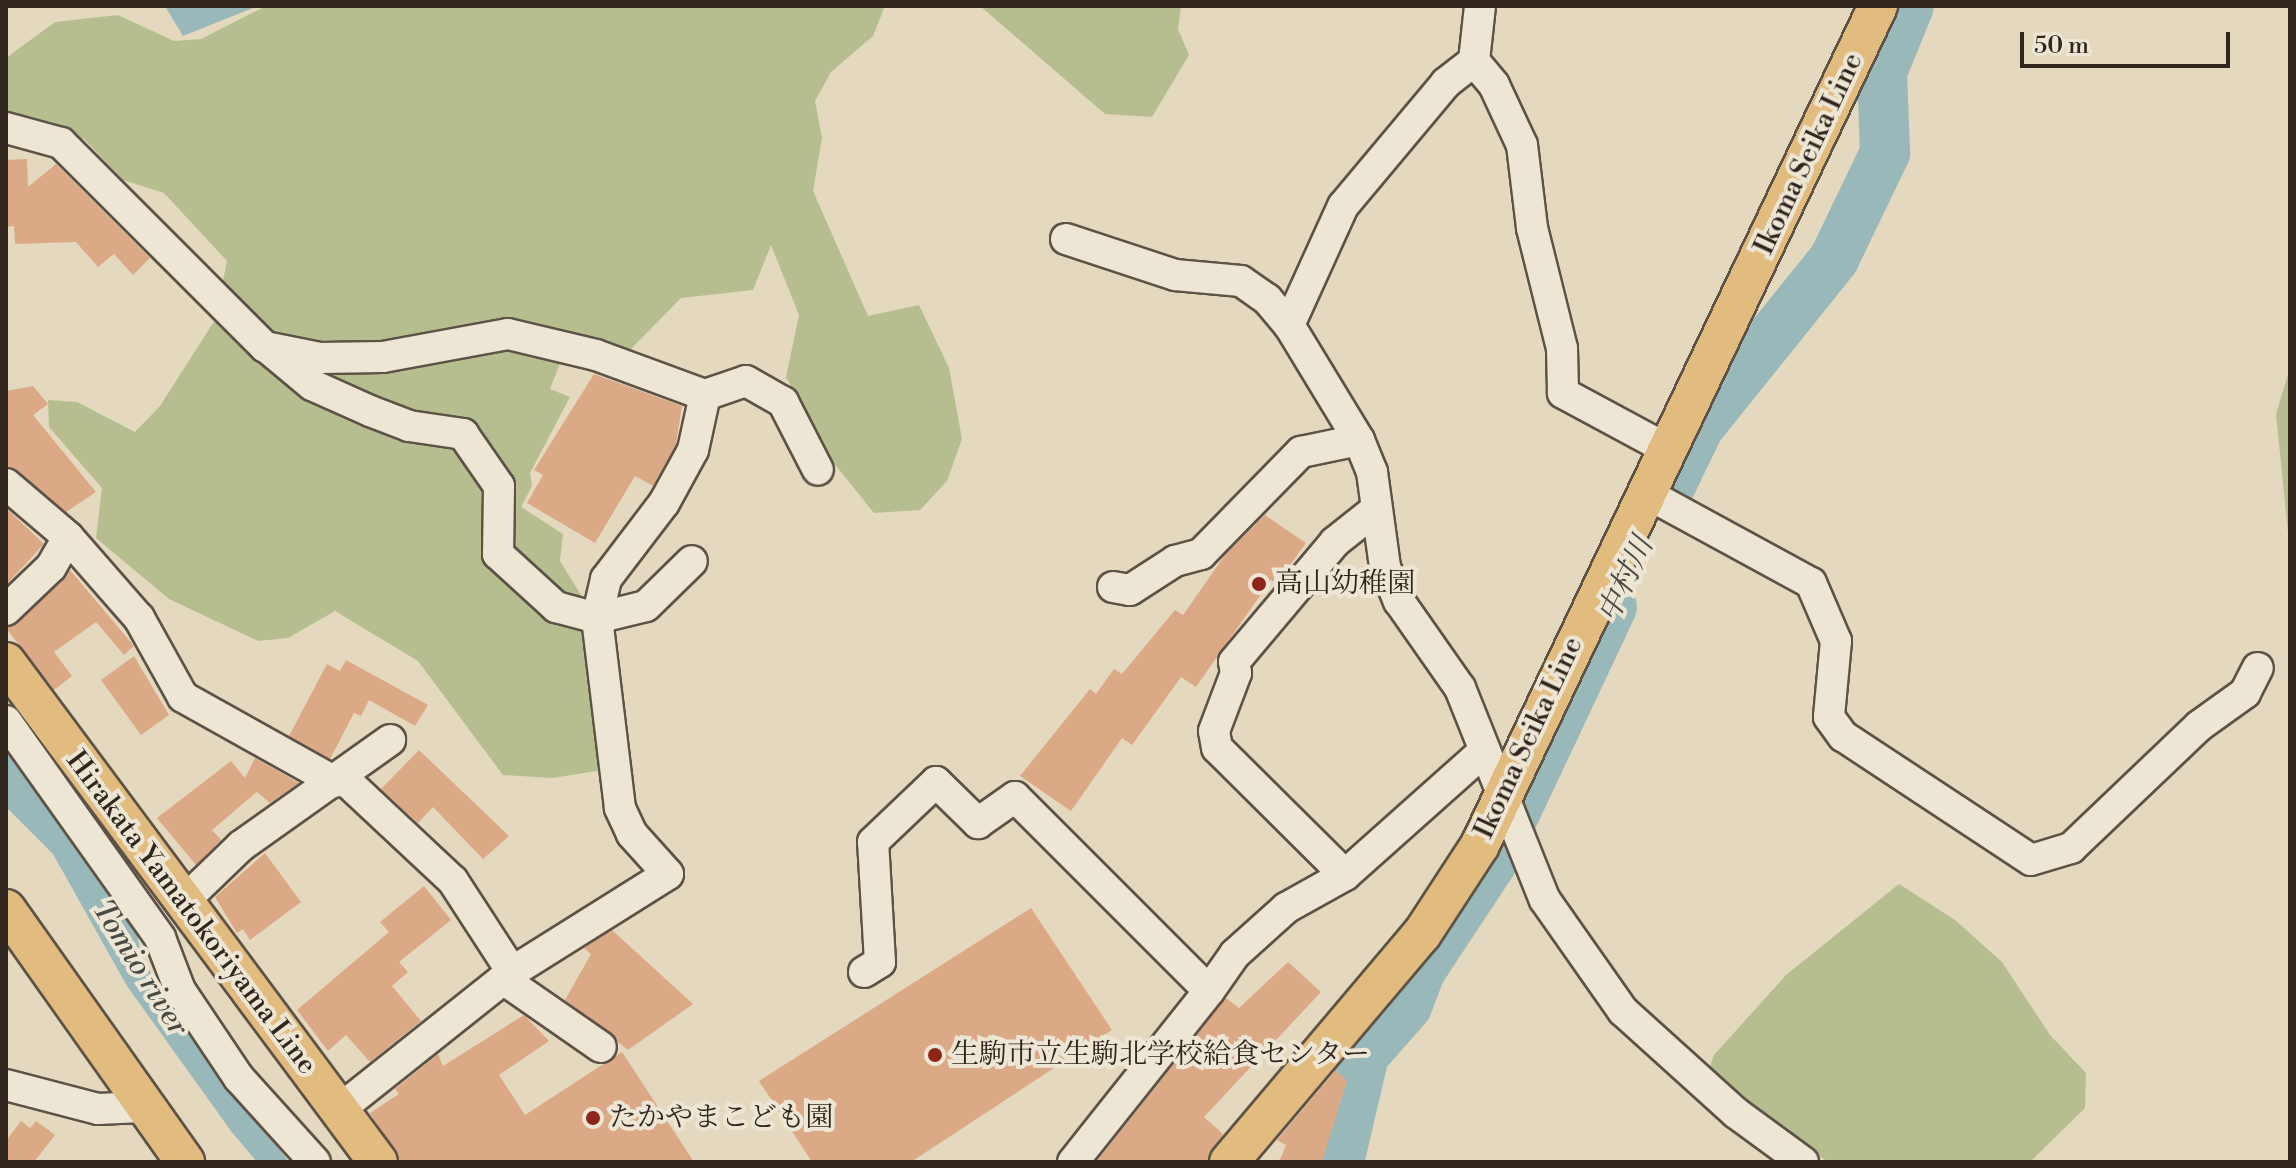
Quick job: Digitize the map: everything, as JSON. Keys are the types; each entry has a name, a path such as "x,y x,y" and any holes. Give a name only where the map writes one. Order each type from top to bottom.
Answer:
{"main road":[{"name":"Ikoma Seika Line","path":"1229,1162 1450,899 1506,810 1644,492 1878,6"},
{"name":"Hirakata Yamatokoriyama Line","path":"6,662 378,1162"},
{"path":"6,909 142,1107 185,1162"}],"street":[{"path":"1470,11 1474,61 1494,85 1522,145 1532,228 1562,348 1563,393 1665,448"},
{"path":"1289,325 1343,206 1446,83 1474,61"},
{"path":"6,128 61,143 265,347 312,385 409,426 463,434 499,486 498,554 556,607 597,618 646,606 692,561"},
{"path":"1066,239 1175,275 1241,281 1267,299 1289,325 1359,440 1372,472 1374,511 1399,601 1460,688 1526,858 1575,948 1623,1011 1736,1113 1803,1162"},
{"path":"265,347 320,358 383,357 508,334 596,355 705,395 746,381 769,389 783,402 818,470"},
{"path":"340,1109 508,975 668,874 632,834 620,808 597,618 606,579 664,503 693,450 705,395"},
{"path":"1113,587 1130,590 1175,561 1201,554 1301,452 1359,440"},
{"path":"6,484 68,537 139,618 183,697 339,780 453,881 508,975 601,1047"},
{"path":"1644,492 1811,583 1836,641 1829,717 1843,736 2031,860 2071,848 2199,726 2245,693 2258,668"},
{"path":"1345,875 1217,748 1214,731 1236,673 1234,662 1335,542 1374,511"},
{"path":"6,610 51,567 68,537"},
{"path":"6,721 160,938 180,990 239,1078 315,1162"},
{"path":"183,902 241,846 339,780 390,740"},
{"path":"1073,1162 1235,954 1286,908 1345,875 1484,751"},
{"path":"864,972 880,962 873,842 936,782 978,823 1015,797 1209,991"},
{"path":"6,1085 98,1109 142,1107"}],"green space":[{"path":"266,6 885,6 873,36 831,72 815,101 822,138 813,191 868,316 919,305 949,368 962,439 947,481 920,510 874,513 833,462 786,377 799,315 771,245 753,290 681,298 626,354 562,358 550,389 570,397 530,473 532,486 521,507 563,534 560,561 584,600 603,770 552,778 503,775 418,661 335,611 288,638 258,641 169,599 96,538 102,488 49,427 48,400 77,402 135,432 160,406 215,320 227,261 164,193 123,180 84,139 6,116 6,58 55,22 118,15 174,41 201,39"},
{"path":"980,6 1181,6 1178,29 1189,55 1152,117 1105,114"},
{"path":"2290,368 2290,552 2276,414"},
{"path":"1899,884 1955,920 2002,962 2050,1035 2086,1073 2085,1108 2030,1162 1828,1162 1752,1110 1709,1069 1714,1055 1786,975"}],"water":[{"path":"165,6 258,6 183,36"},
{"name":"Tomio river","path":"6,735 131,908 141,953 155,982 289,1162 257,1162 231,1131 127,986 53,854 6,807"}],"building":[{"path":"27,159 28,187 56,164 150,258 133,275 114,254 98,267 76,242 15,244 14,226 6,227 6,160"},
{"path":"594,374 682,406 676,444 653,486 635,476 595,543 527,503 543,475 534,470"},
{"path":"33,386 48,404 33,415 96,492 66,512 6,466 6,391"},
{"path":"6,508 44,544 6,585"},
{"path":"1265,515 1306,543 1277,583 1271,580 1196,687 1181,677 1132,745 1122,738 1071,811 1020,776 1090,689 1096,694 1114,669 1122,674 1175,610 1183,615 1225,555"},
{"path":"70,570 134,646 124,655 96,622 54,652 72,676 54,690 6,628 18,623"},
{"path":"134,656 169,715 141,735 101,680"},
{"path":"346,660 428,705 415,726 369,700 361,716 354,713 330,759 289,736 327,664 340,671"},
{"path":"419,750 509,836 483,859 433,807 418,823 381,789"},
{"path":"255,758 299,783 270,803 257,792 212,830 221,840 196,865 157,818 231,761 245,778"},
{"path":"265,853 301,902 250,940 243,929 237,933 215,897"},
{"path":"424,886 451,920 399,962 408,972 392,986 421,1021 370,1062 346,1035 328,1051 297,1010 389,932 380,922"},
{"name":"生駒市立生駒北学校給食センター","path":"1031,908 1112,1030 911,1162 812,1162 759,1081"},
{"path":"612,930 693,1004 628,1050 565,1000 591,954 584,948"},
{"path":"1288,962 1321,992 1204,1117 1223,1134 1208,1162 1096,1162 1226,998 1239,1008"},
{"path":"524,1015 549,1041 499,1075 525,1115 622,1052 694,1162 401,1162 370,1113 399,1094 395,1089 438,1054 443,1066"},
{"path":"1336,1070 1347,1081 1322,1162 1279,1162 1286,1145 1277,1140"},
{"path":"21,1121 30,1128 36,1121 55,1135 34,1162 6,1162 6,1141"}],"waterway":[{"name":"中村川","path":"1669,489 1699,427 1834,259 1885,153 1882,72 1909,6"},
{"name":"中村川","path":"1339,1162 1364,1055 1407,1006 1421,970 1491,864 1612,607"}],"place":[{"name":"高山幼稚園","path":"1259,584"},
{"name":"生駒市立生駒北学校給食センター","path":"935,1055"},
{"name":"たかやまこども園","path":"593,1118"}]}
